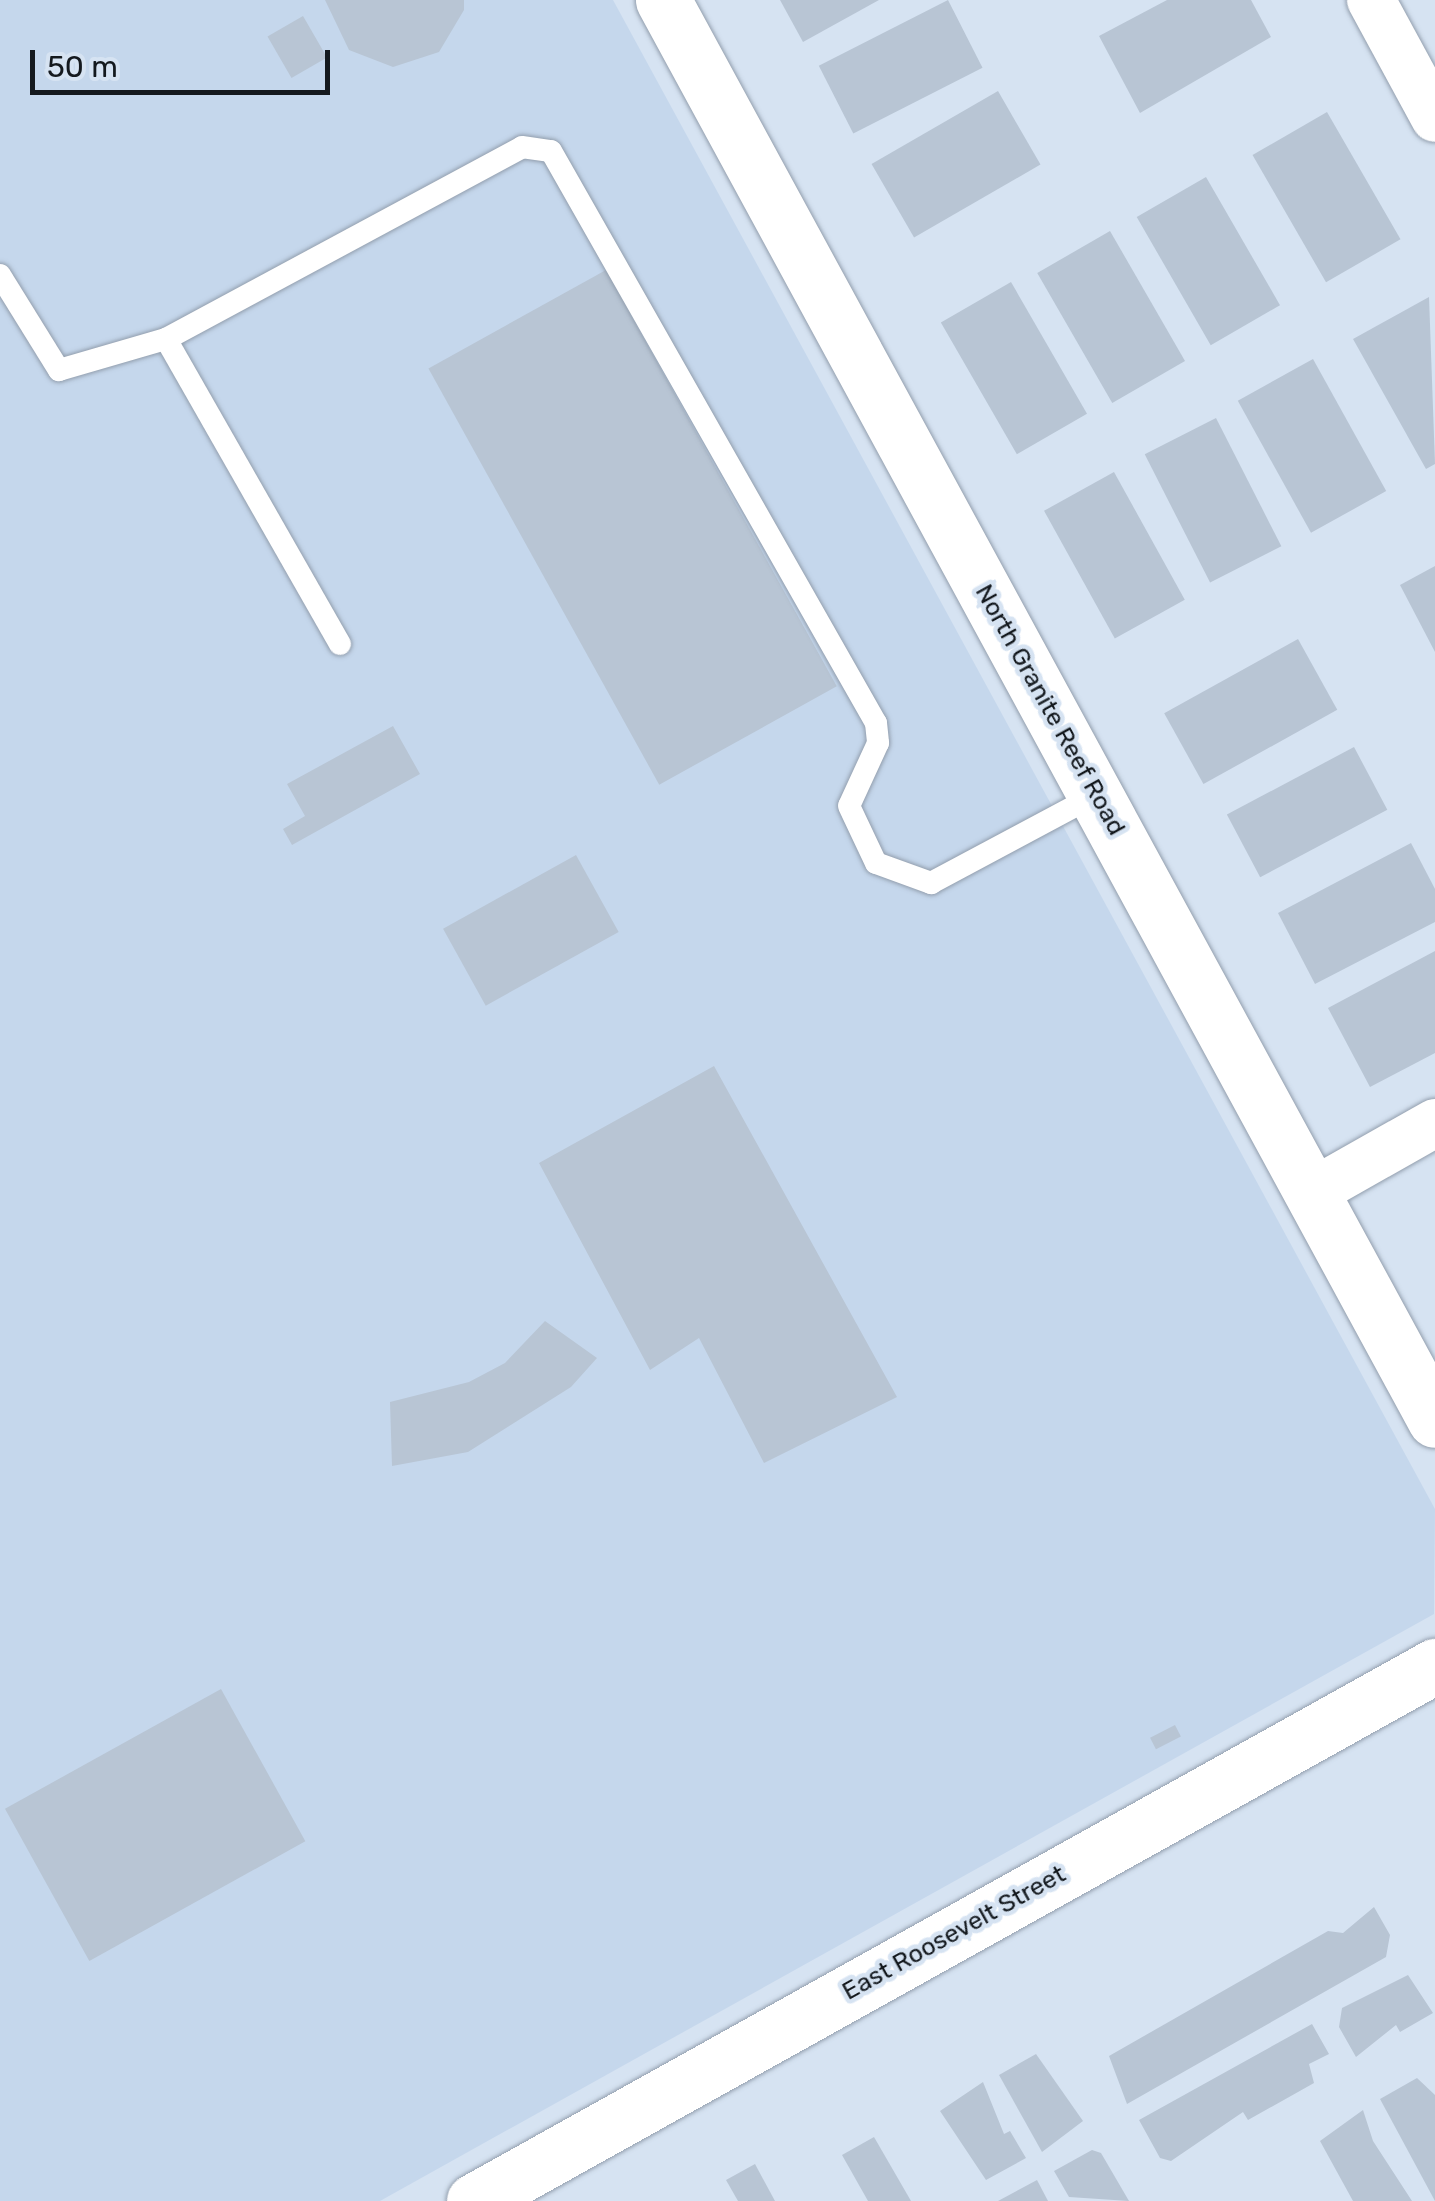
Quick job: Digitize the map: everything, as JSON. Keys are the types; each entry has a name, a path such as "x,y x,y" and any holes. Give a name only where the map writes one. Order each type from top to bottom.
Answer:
{"street":[{"name":"North Granite Reef Road","path":"663,0 1435,1420"},
{"path":"1371,0 1435,118"},
{"path":"1312,1192 1435,1124"},
{"name":"East Roosevelt Street","path":"474,2201 1435,1666"}],"lane":[{"path":"0,274 59,370 166,340 522,147 550,151 876,723 878,743 850,806 876,864 931,883 1096,795"},
{"path":"166,340 340,644"}],"shaded area":[{"path":"0,0 613,0 1435,1509 1434,1614 380,2201 0,2201"}],"building":[{"path":"325,0 464,0 464,10 439,52 393,67 349,50"},
{"path":"780,0 879,0 803,42"},
{"path":"948,0 983,68 853,134 819,66"},
{"path":"1167,0 1251,0 1271,37 1140,113 1099,36"},
{"path":"303,16 327,58 291,78 267,36"},
{"path":"998,91 1040,165 914,238 872,164"},
{"path":"1327,112 1400,239 1326,282 1253,155"},
{"path":"1206,177 1280,305 1211,345 1137,217"},
{"path":"1110,231 1185,361 1112,403 1037,273"},
{"path":"606,270 837,686 659,785 428,368"},
{"path":"1011,282 1087,414 1017,454 941,323"},
{"path":"1429,297 1435,464 1426,469 1353,339"},
{"path":"1313,359 1386,491 1311,533 1238,401"},
{"path":"1216,418 1281,546 1210,583 1145,454"},
{"path":"1114,472 1185,600 1115,638 1044,511"},
{"path":"1435,566 1435,652 1400,585"},
{"path":"1298,639 1337,710 1203,784 1164,713"},
{"path":"393,726 420,774 292,845 283,829 305,816 287,784"},
{"path":"1354,747 1387,810 1260,877 1227,815"},
{"path":"1411,843 1435,889 1435,922 1315,984 1278,913"},
{"path":"576,855 619,932 486,1006 443,929"},
{"path":"1435,951 1435,1053 1370,1087 1328,1008"},
{"path":"714,1066 897,1397 764,1463 699,1338 650,1370 539,1163"},
{"path":"545,1321 597,1358 571,1387 468,1452 392,1466 390,1402 469,1382 505,1363"},
{"path":"221,1689 305,1841 89,1961 5,1809"},
{"path":"1175,1725 1181,1737 1156,1749 1150,1738"},
{"path":"1374,1907 1390,1935 1386,1957 1127,2104 1109,2056 1328,1931 1343,1933"},
{"path":"1408,1975 1433,2013 1400,2032 1396,2025 1356,2057 1339,2027 1342,2008"},
{"path":"1312,2024 1329,2054 1309,2064 1314,2083 1248,2120 1243,2112 1171,2161 1160,2158 1139,2120"},
{"path":"1036,2054 1083,2121 1042,2152 999,2075"},
{"path":"1417,2078 1435,2095 1435,2201 1380,2099"},
{"path":"983,2082 1004,2134 1010,2131 1026,2158 986,2180 940,2111"},
{"path":"1363,2110 1373,2141 1412,2201 1353,2201 1320,2141"},
{"path":"874,2137 911,2201 868,2201 842,2155"},
{"path":"1092,2150 1101,2153 1129,2201 1069,2197 1054,2171"},
{"path":"755,2164 775,2201 738,2201 726,2180"},
{"path":"1037,2180 1048,2201 998,2201"}]}
